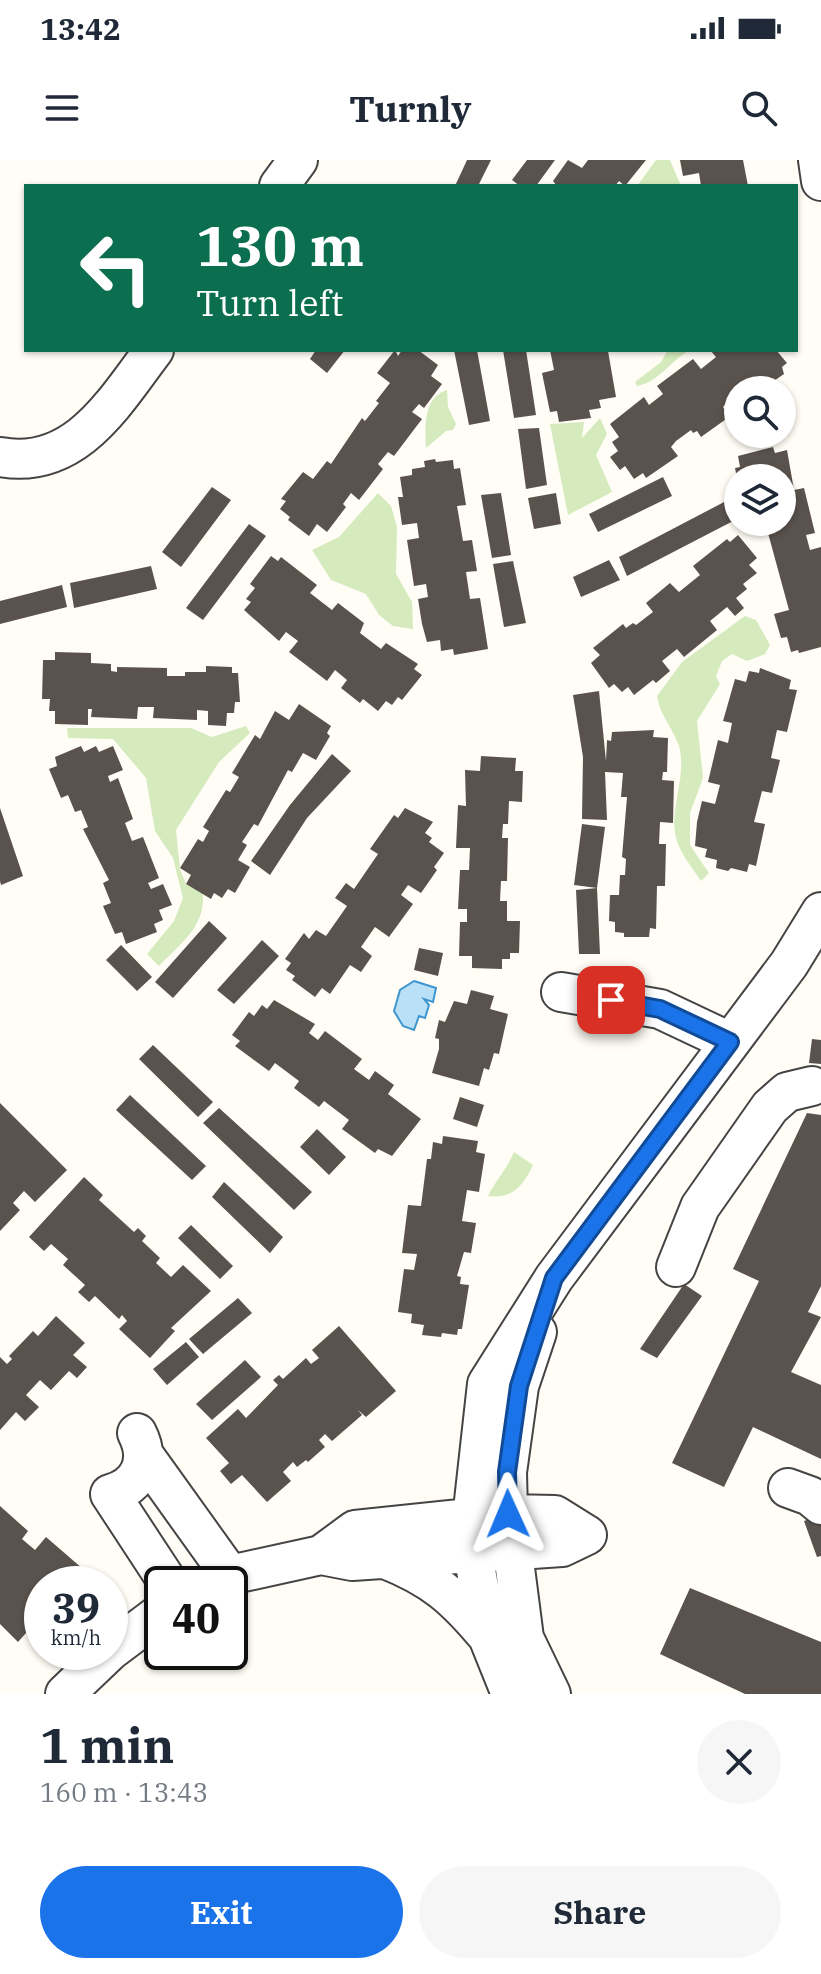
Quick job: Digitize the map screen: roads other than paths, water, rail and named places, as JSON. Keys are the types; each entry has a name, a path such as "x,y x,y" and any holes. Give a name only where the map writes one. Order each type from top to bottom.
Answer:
{"street":[{"path":"280,184 298,160"},
{"path":"818,160 821,181"},
{"path":"0,457 35,456 57,451 79,440 98,424 152,352"},
{"path":"488,1637 491,1533 507,1472 519,1386 554,1278 789,964 821,912"},
{"path":"561,992 660,1009 730,1042"},
{"path":"676,1267 700,1207 770,1107 787,1092 812,1086"},
{"path":"157,1566 110,1494 130,1485 138,1476 140,1444 185,1512 214,1566"},
{"path":"788,1488 810,1496 821,1505"},
{"path":"141,1541 185,1512"},
{"path":"248,1573 321,1555 355,1530 491,1533"},
{"path":"321,1555 352,1561 382,1558 491,1533"},
{"path":"491,1533 524,1638 551,1694"},
{"path":"382,1558 423,1574 467,1612 488,1637 511,1694"},
{"path":"128,1638 144,1626"},
{"path":"65,1694 90,1670"}],"water":[{"path":"414,981 436,988 433,1002 424,999 429,1005 425,1018 419,1016 414,1030 403,1026 394,1011 400,990"}]}
